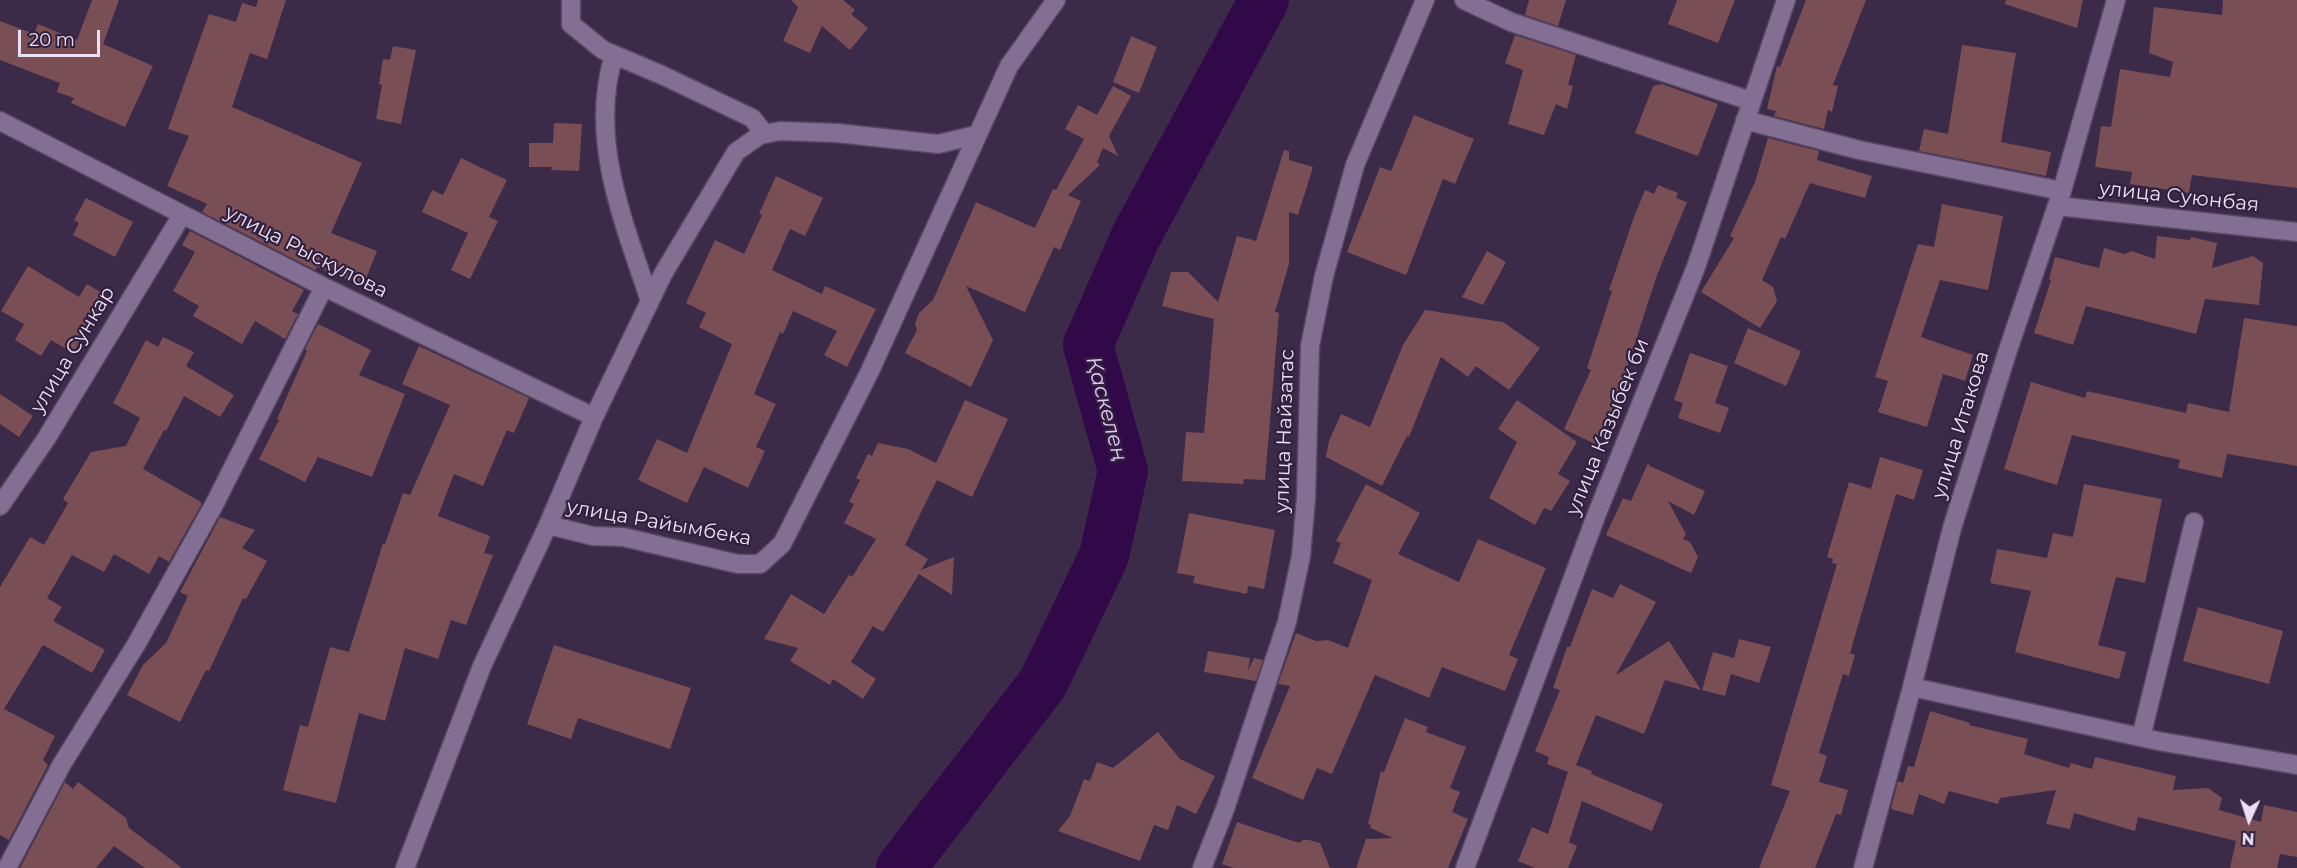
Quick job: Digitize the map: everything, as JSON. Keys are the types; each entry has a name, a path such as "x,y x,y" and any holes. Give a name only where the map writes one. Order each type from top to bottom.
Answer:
{"street":[{"path":"571,0 571,24 603,50 752,118 765,134"},
{"name":"улица Райымбека","path":"405,868 482,666 548,525 593,536 623,537 738,564 760,564 782,544 870,370 1009,66 1056,0"},
{"name":"улица Найзатас","path":"1202,868 1225,809 1287,622 1301,556 1306,498 1310,346 1324,276 1355,165 1425,0"},
{"path":"1464,0 1511,22 1751,101"},
{"name":"улица Казыбек би","path":"1466,868 1596,516 1696,267 1786,0"},
{"name":"улица Итакова","path":"1863,868 1952,528 2008,350 2060,198 2116,0"},
{"path":"614,55 607,78 605,123 610,176 650,301"},
{"name":"улица Суюнбая","path":"1745,120 2060,198 2297,232"},
{"name":"улица Рыскулова","path":"0,121 324,287 594,417"},
{"path":"548,525 594,417 650,301 669,264 736,152 760,135 780,131 837,133 938,144 976,135"},
{"name":"улица Сункар","path":"0,507 46,439 182,215"},
{"path":"7,868 62,764 137,643 216,503 324,287"},
{"path":"2141,737 2194,522"},
{"path":"1912,687 2141,737 2297,765"}],"building":[{"path":"92,0 119,0 103,44 153,66 125,127 71,103 74,98 57,92 60,83 0,60 0,21 34,34 38,24 77,40"},
{"path":"258,0 286,0 267,59 250,53 232,107 362,163 331,233 377,251 363,286 317,267 315,270 202,212 207,204 167,186 189,136 168,129 209,14 236,22 242,3 256,7"},
{"path":"791,0 843,0 855,10 851,14 868,28 850,50 822,26 810,53 783,41 798,7"},
{"path":"1529,0 1566,0 1558,26 1525,15"},
{"path":"1677,0 1735,0 1718,43 1668,24"},
{"path":"1806,0 1866,0 1833,85 1838,86 1832,112 1828,110 1824,129 1774,116 1776,111 1767,109 1777,66 1780,67"},
{"path":"2006,0 2083,0 2077,28 2005,4"},
{"path":"2223,0 2297,0 2297,188 2192,175 2189,193 2130,184 2132,172 2095,167 2101,126 2111,127 2120,69 2170,77 2173,62 2149,53 2154,7 2222,15"},
{"path":"1515,35 1576,55 1568,85 1573,86 1567,109 1556,104 1544,135 1508,124 1523,70 1505,63"},
{"path":"1131,36 1157,47 1139,93 1113,82"},
{"path":"1962,45 2016,53 2001,142 2051,152 2046,176 1919,151 1924,129 1948,134"},
{"path":"393,46 416,50 401,124 376,119 382,85 379,84 383,59 390,60"},
{"path":"1662,84 1718,104 1698,156 1635,133 1653,86"},
{"path":"1113,86 1131,96 1109,136 1118,156 1103,148 1097,162 1100,165 1068,195 1081,201 1060,250 1054,247 1025,312 966,286 993,340 971,387 905,353 917,330 915,323 919,313 933,300 976,202 1035,228 1053,189 1056,190 1084,139 1065,129 1078,105 1097,115"},
{"path":"1414,115 1474,139 1455,184 1443,179 1406,275 1347,252 1380,167 1391,171"},
{"path":"554,123 582,124 579,171 551,170 552,167 529,167 529,143 553,143"},
{"path":"1768,138 1819,151 1817,160 1872,176 1865,198 1810,183 1785,239 1781,237 1762,280 1773,287 1777,301 1760,328 1701,292 1734,238 1730,236 1755,182"},
{"path":"1284,150 1289,151 1289,160 1313,167 1298,215 1289,212 1289,264 1275,312 1279,313 1265,480 1244,479 1243,484 1182,481 1186,432 1204,433 1214,319 1162,306 1171,272 1188,272 1218,302 1237,236 1256,241"},
{"path":"461,158 507,180 489,217 498,221 470,279 451,270 468,233 422,212 432,190 443,195"},
{"path":"776,176 823,198 805,236 790,229 772,270 822,294 825,286 876,309 847,367 824,355 837,331 793,311 783,334 780,332 754,394 776,404 756,447 765,451 748,488 704,467 687,503 638,480 657,439 687,453 732,344 699,327 706,313 686,303 715,240 744,254 762,215 759,214"},
{"path":"1658,185 1678,193 1676,198 1687,202 1657,275 1612,414 1609,413 1595,444 1564,429 1591,370 1587,368 1612,291 1609,290 1634,217 1645,190 1654,194"},
{"path":"86,198 133,222 115,257 73,235 79,223 74,220"},
{"path":"1942,204 2003,216 1988,290 1940,280 1921,337 1973,355 1965,381 1943,374 1927,427 1878,412 1888,381 1875,377 1918,244 1934,247"},
{"path":"190,231 304,290 292,311 298,314 285,339 255,321 242,344 193,316 199,306 173,291 195,252 182,245"},
{"path":"2157,236 2190,240 2191,237 2217,243 2212,268 2253,256 2263,263 2259,305 2205,299 2196,334 2086,306 2073,345 2034,333 2051,280 2049,279 2055,257 2099,268 2104,248 2124,254 2132,251 2155,259"},
{"path":"1487,251 1506,262 1483,305 1462,297"},
{"path":"28,266 79,297 87,284 107,296 73,353 51,340 41,356 15,340 24,324 1,311"},
{"path":"1425,310 1503,322 1540,348 1509,390 1476,366 1468,377 1441,357 1409,437 1407,436 1382,486 1326,457 1329,441 1341,414 1370,427 1403,345"},
{"path":"2244,318 2297,326 2297,466 2227,454 2222,478 2178,468 2180,460 2072,435 2057,485 2004,469 2031,382 2085,398 2087,391 2186,413 2188,403 2229,412"},
{"path":"318,324 371,350 359,375 405,394 372,477 318,457 305,482 259,459 279,420 277,419 307,351 305,349"},
{"path":"1748,328 1801,351 1786,386 1734,363"},
{"path":"163,337 194,352 186,366 234,395 220,417 184,396 143,469 201,502 201,505 169,562 159,556 149,574 114,554 104,572 72,555 47,598 62,607 53,621 105,650 92,673 43,645 4,709 55,736 43,760 48,765 9,840 0,835 0,587 30,537 44,545 68,503 63,499 91,452 126,446 140,418 113,403 146,340 158,347"},
{"path":"419,346 529,398 514,433 507,430 483,486 454,474 438,516 490,536 484,553 493,555 466,625 451,620 438,659 405,648 385,721 359,713 336,803 283,790 300,725 308,727 330,647 349,652 383,543 385,544 403,493 410,495 450,405 402,384"},
{"path":"1690,353 1728,366 1715,403 1729,408 1720,433 1678,418 1683,403 1674,400"},
{"path":"0,394 33,416 19,437 0,424"},
{"path":"965,400 1008,419 972,497 937,480 905,545 928,559 921,570 954,557 952,595 919,574 883,632 873,626 851,662 876,679 863,699 833,679 830,685 790,661 798,648 764,639 791,594 824,614 849,575 852,577 876,539 844,523 854,504 849,502 860,480 856,478 868,454 872,456 878,443 908,449 936,463"},
{"path":"1517,400 1577,442 1558,474 1570,481 1551,511 1544,508 1535,525 1489,498 1517,442 1498,429"},
{"path":"1880,457 1923,470 1914,500 1896,494 1850,653 1855,655 1849,676 1843,674 1819,753 1827,756 1819,782 1848,790 1841,815 1836,814 1815,868 1759,868 1790,791 1771,785 1837,564 1832,563 1833,559 1827,557 1849,482 1871,489"},
{"path":"1648,463 1650,466 1705,491 1694,515 1668,501 1686,534 1683,539 1690,542 1698,557 1691,573 1606,535 1623,498 1631,501"},
{"path":"1366,484 1420,513 1398,554 1459,582 1478,539 1546,568 1509,655 1518,659 1505,691 1442,667 1429,698 1375,675 1332,774 1317,768 1303,800 1252,778 1290,686 1278,684 1296,633 1316,641 1328,640 1348,648 1372,580 1333,563 1341,543 1336,541"},
{"path":"2084,484 2162,499 2145,583 2116,577 2098,645 2126,652 2119,679 2015,652 2031,591 1990,583 1997,549 2047,558 2053,533 2073,537"},
{"path":"1189,513 1275,530 1264,589 1248,586 1247,594 1193,583 1195,576 1177,573"},
{"path":"220,517 255,530 242,548 267,561 246,599 243,598 209,671 206,670 180,722 127,695 143,665 166,643 188,596 180,592"},
{"path":"1620,584 1656,602 1616,675 1669,641 1701,690 1665,680 1644,734 1596,715 1576,765 1592,771 1591,774 1663,804 1652,831 1582,801 1569,842 1577,846 1568,868 1535,868 1518,861 1532,827 1548,834 1568,772 1547,764 1549,757 1535,751 1560,690 1553,688 1567,647 1570,647 1592,589 1613,598"},
{"path":"2198,607 2283,631 2269,684 2183,661"},
{"path":"1739,639 1771,647 1759,683 1731,674 1725,696 1702,690 1713,652 1734,658"},
{"path":"554,645 691,688 670,749 578,718 571,739 527,724"},
{"path":"1208,651 1250,658 1248,671 1254,658 1263,660 1256,681 1204,672"},
{"path":"1930,711 1970,723 1969,725 2028,739 2024,754 2069,768 2071,763 2092,769 2095,757 2176,776 2173,790 2208,788 2222,798 2219,810 2261,822 2264,805 2297,812 2297,857 2280,854 2277,868 2230,868 2236,841 2138,817 2135,831 2074,813 2070,829 2046,824 2056,790 2000,798 1998,804 1949,791 1944,804 1919,794 1913,815 1891,809 1898,781 1903,783 1908,766 1914,767"},
{"path":"1405,718 1428,727 1426,732 1466,747 1450,788 1460,792 1452,812 1468,819 1448,868 1356,868 1366,839 1393,838 1370,828 1371,825 1368,824 1381,771 1384,772"},
{"path":"1158,732 1180,759 1215,776 1196,814 1177,805 1168,830 1154,825 1140,861 1058,831 1070,816 1084,779 1090,781 1097,762 1113,768"},
{"path":"65,782 73,789 78,782 126,818 129,828 182,868 145,868 114,846 96,868 20,868"},
{"path":"1237,822 1299,843 1309,840 1320,843 1330,868 1234,868 1222,864"}],"waterway":[{"name":"Қаскелең","path":"901,868 1043,683 1104,556 1123,471 1088,345 1136,236 1264,0"}]}
